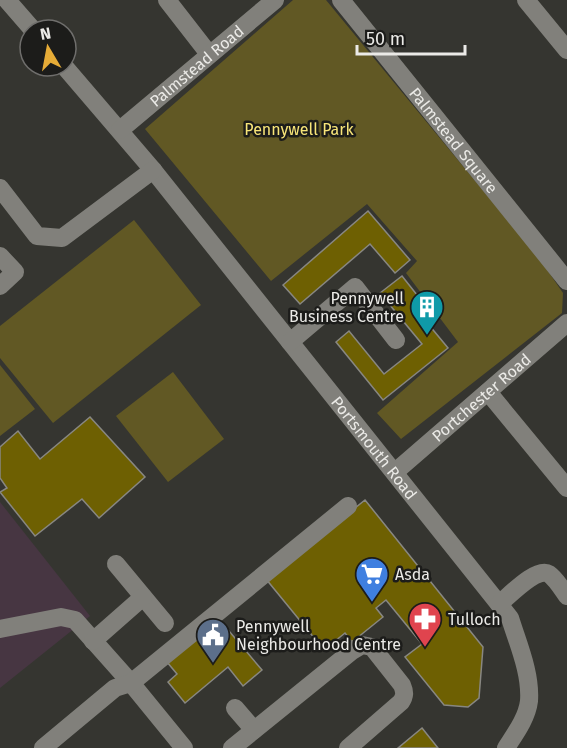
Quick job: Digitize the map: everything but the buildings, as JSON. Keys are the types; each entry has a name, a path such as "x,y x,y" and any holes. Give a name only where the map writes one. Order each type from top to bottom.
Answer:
{"street":[{"path":"7,0 23,18"},
{"path":"167,0 209,54"},
{"name":"Palmstead Road","path":"120,130 275,0"},
{"name":"Palmstead Square","path":"341,0 567,281"},
{"path":"526,0 567,50"},
{"name":"Portsmouth Road","path":"74,78 153,170 510,618 527,671 529,703 520,727 506,748"},
{"path":"2,193 37,236 62,238 153,170"},
{"path":"0,256 15,273 0,286"},
{"path":"290,342 355,287 396,340"},
{"name":"Portchester Road","path":"395,471 567,323"},
{"path":"488,392 567,488"},
{"path":"43,748 115,688 131,683 348,506"},
{"path":"116,564 165,622"},
{"path":"499,604 536,574 544,572 550,575 567,596"},
{"path":"93,641 143,597"},
{"path":"0,629 61,617 75,621 131,683 184,748"},
{"path":"233,748 362,645 372,647 405,691 401,702 348,748"},
{"path":"235,708 254,730"}],"shaded area":[{"path":"0,502 90,616 0,688"}],"green space":[{"name":"Pennywell Park","path":"293,0 326,0 541,261 563,293 562,313 401,439 377,413 458,342 406,273 417,261 367,204 271,281 145,129"},
{"path":"134,220 201,305 53,423 0,358 0,326"},
{"path":"0,365 35,409 0,436"},
{"path":"173,372 224,439 168,482 116,416"}],"place":[{"name":"Pennywell Business Centre","path":"427,336"},
{"name":"Asda","path":"372,603"},
{"name":"Tulloch","path":"425,648"},
{"name":"Pennywell Neighbourhood Centre","path":"213,664"}]}
